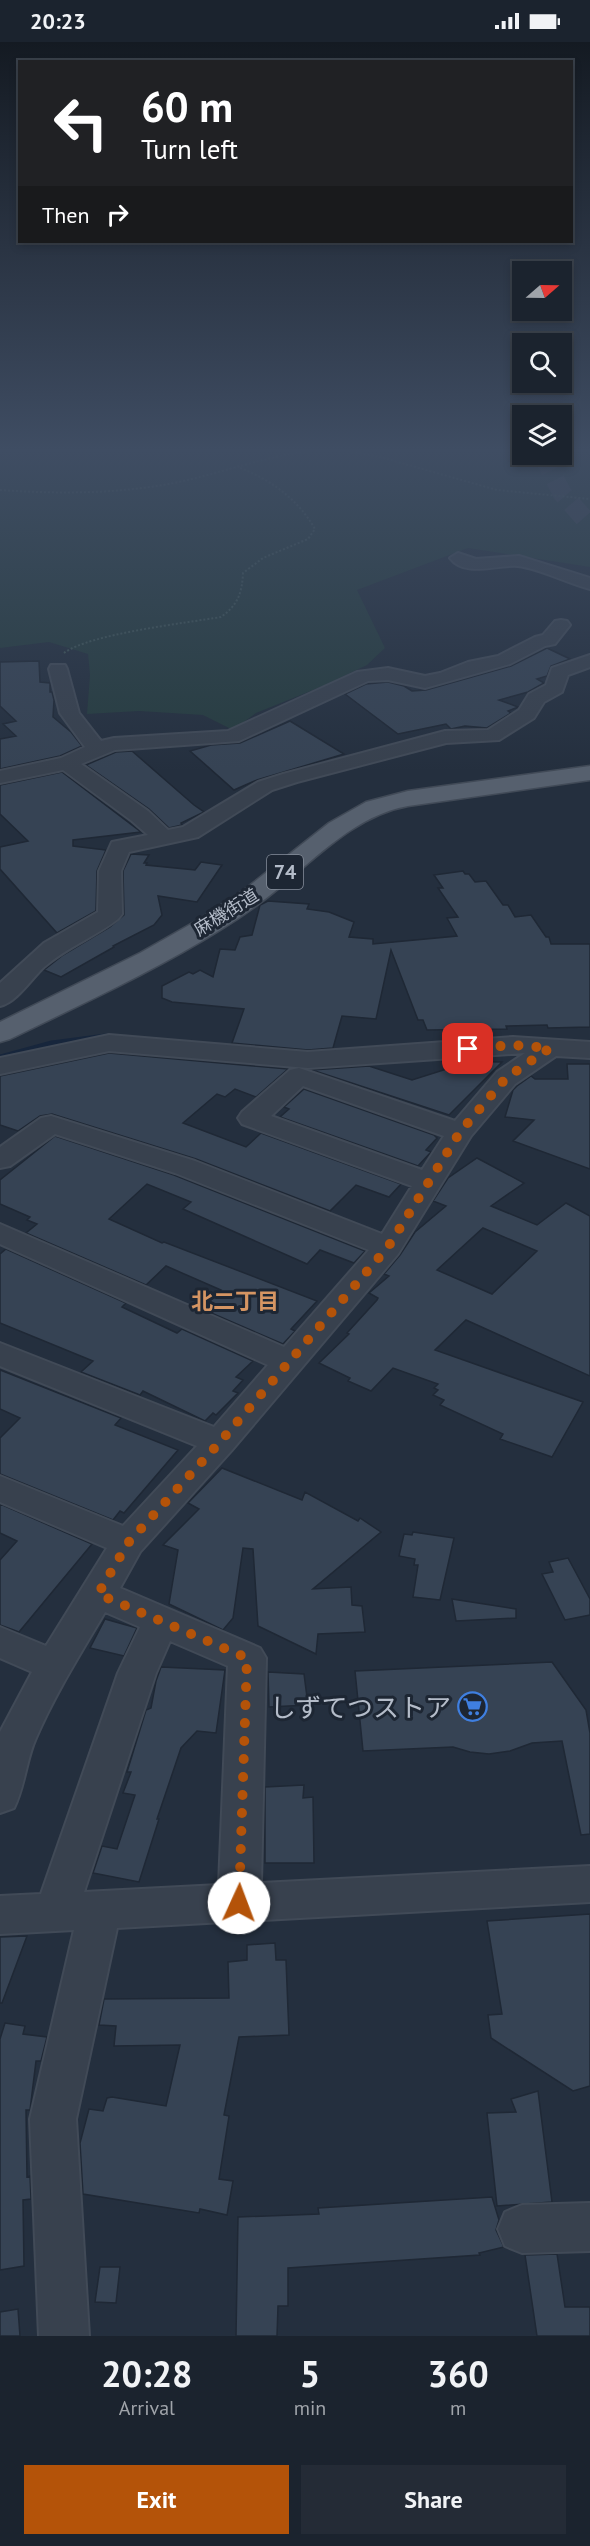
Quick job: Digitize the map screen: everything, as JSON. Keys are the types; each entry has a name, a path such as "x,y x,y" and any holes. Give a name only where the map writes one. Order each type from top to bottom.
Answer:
{"main road":[{"name":"麻機街道","path":"0,1033 153,955 235,909 271,884 335,831 357,816 378,806 590,773"}],"street":[{"path":"458,558 475,564 519,561 590,584"},
{"path":"0,777 67,763 114,744 232,737 364,676 388,674 426,682 445,678 475,666 504,660 541,641 549,640 561,625"},
{"path":"0,999 15,980 62,941 98,924 110,914 110,871 120,847 190,832 265,786 290,778 445,737 492,736 527,714 536,698 555,688 559,672 590,661"},
{"path":"58,669 64,705 73,723 97,749"},
{"path":"67,763 140,816 163,837"},
{"path":"0,1066 109,1043 308,1060 513,1045 590,1050"},
{"path":"0,1796 8,1738 128,1543 220,1442 388,1247 460,1132 506,1078 550,1048"},
{"path":"429,1182 252,1118 299,1076 460,1132"},
{"path":"0,1160 51,1124 185,1167 388,1247"},
{"path":"0,1233 289,1362"},
{"path":"0,1354 220,1442"},
{"path":"0,1488 128,1543"},
{"path":"98,1594 247,1658 239,1903"},
{"path":"64,2336 53,2119 78,1911 137,1673 161,1621"},
{"path":"0,1642 54,1666"},
{"path":"0,1915 590,1884"},
{"path":"522,2229 590,2227"}],"path":[{"path":"58,669 61,656 73,646 221,616 235,609 242,592 243,573 264,557"}],"green space":[{"path":"0,557 444,557 357,590 385,648 367,665 323,686 256,713 233,730 203,715 139,711 87,714 90,675 88,654 49,642 0,648"},
{"path":"526,557 590,557 590,567"}],"building":[{"path":"547,648 570,659 551,666 547,676 537,679 544,683 528,692 499,700 518,707 508,711 511,713 487,728 465,726 451,729 446,724 398,734 345,694 366,684 388,682 404,686 412,691 426,690 511,666"},
{"path":"39,661 40,682 50,683 50,692 54,700 53,717 71,732 82,746 60,756 0,769 0,739 16,736 3,724 16,721 0,706 0,662"},
{"path":"290,721 344,754 257,780 234,790 190,751 211,745 240,743"},
{"path":"132,751 204,812 181,823 182,825 169,828 149,809 86,765 116,752"},
{"path":"62,772 141,832 73,840 73,846 106,850 97,871 96,911 57,933 0,869 0,847 28,841 0,814 0,785"},
{"path":"131,854 149,855 144,863 147,863 146,865 195,870 201,862 222,865 197,902 158,896 162,915 154,925 61,977 44,970 63,955 110,927 124,915 123,871"},
{"path":"463,871 469,874 475,882 486,881 503,905 508,905 515,917 531,915 546,937 549,937 551,944 590,944 590,1027 548,1028 547,1025 506,1026 507,1029 427,1030 423,1020 418,1020 391,950 376,1019 342,1016 333,1048 308,1050 232,1043 244,1009 172,1002 162,998 162,986 189,972 193,974 200,970 213,977 220,949 235,950 240,937 252,935 260,905 268,901 309,904 307,909 329,912 354,922 349,937 373,939 373,944 457,936 447,918 458,917 438,888 443,888 434,875"},
{"path":"109,1053 288,1069 256,1097 235,1089 225,1097 217,1094 183,1123 246,1147 261,1133 401,1184 389,1197 356,1185 330,1211 196,1159 52,1114 40,1116 18,1131 0,1125 0,1076"},
{"path":"442,1061 502,1062 449,1115 312,1070 369,1066 412,1080 450,1068"},
{"path":"567,1064 590,1064 590,1169 513,1141 534,1120 505,1117 513,1090 517,1086 531,1076 535,1079 568,1079"},
{"path":"304,1089 434,1135 437,1138 426,1150 431,1152 418,1166 280,1117 289,1109 284,1107"},
{"path":"55,1136 174,1175 365,1251 354,1263 320,1250 307,1264 183,1209 191,1202 147,1184 109,1219 162,1243 317,1301 291,1329 295,1331 283,1344 202,1309 221,1290 166,1266 146,1285 26,1233 37,1224 27,1220 30,1217 0,1204 0,1180"},
{"path":"477,1158 524,1183 491,1206 537,1225 566,1203 590,1216 590,1376 466,1320 435,1350 583,1402 552,1457 500,1439 503,1434 440,1405 444,1400 433,1395 438,1390 434,1388 438,1384 393,1368 371,1391 348,1381 350,1378 319,1363 349,1334 347,1333 377,1300 378,1298 369,1293 389,1276 384,1274 415,1232 446,1206 433,1201 448,1178","holes":["483,1228 537,1251 492,1294 437,1270"]},
{"path":"6,1249 126,1303 122,1307 177,1333 182,1329 253,1361 236,1377 243,1380 233,1391 238,1393 216,1415 213,1413 205,1421 143,1391 140,1395 81,1372 93,1361 0,1323 0,1254"},
{"path":"0,1370 121,1418 115,1425 178,1450 124,1513 120,1511 113,1520 0,1474 0,1438 20,1418 0,1409"},
{"path":"222,1468 302,1500 305,1492 358,1521 360,1518 381,1532 313,1589 351,1587 352,1605 362,1606 365,1632 318,1634 316,1654 258,1626 253,1549 243,1548 233,1618 223,1630 169,1604 178,1550 163,1545 199,1509 188,1503"},
{"path":"0,1504 92,1544 19,1632 0,1625 0,1560 17,1541 0,1533"},
{"path":"413,1532 454,1538 440,1600 413,1597 418,1565 414,1565 415,1559 399,1556 404,1534 412,1535"},
{"path":"568,1558 590,1599 590,1615 565,1620 542,1574 553,1572 549,1562"},
{"path":"452,1599 516,1609 516,1618 456,1621"},
{"path":"105,1619 137,1628 124,1656 90,1648"},
{"path":"552,1662 586,1710 590,1733 590,1834 581,1835 562,1741 532,1743 510,1751 489,1754 453,1747 363,1751 355,1671"},
{"path":"161,1667 225,1670 216,1733 197,1731 181,1748 139,1882 93,1873 102,1846 117,1849 135,1795 123,1793 131,1772 127,1772 146,1710 151,1708"},
{"path":"268,1672 304,1674 308,1705 269,1707"},
{"path":"304,1785 303,1798 313,1797 314,1863 265,1863 265,1787"},
{"path":"590,1914 590,2086 573,2091 491,2038 488,2015 502,2014 487,1921"},
{"path":"27,1936 2,2003 0,2003 0,1937"},
{"path":"275,1943 276,1960 286,1960 289,2035 239,2037 224,2115 229,2116 219,2179 233,2181 227,2215 200,2209 199,2213 83,2194 80,2143 89,2109 103,2111 107,2098 112,2097 166,2106 180,2045 114,2046 116,2026 99,2025 104,1999 229,1998 228,1962 247,1960 247,1945"},
{"path":"5,2023 25,2026 23,2034 47,2037 41,2061 36,2061 30,2110 26,2110 27,2177 30,2176 31,2199 23,2200 24,2266 0,2270 0,2039"},
{"path":"538,2091 552,2202 497,2206 487,2113 516,2112 511,2099"},
{"path":"492,2197 499,2220 496,2230 504,2247 479,2253 480,2255 288,2268 288,2306 278,2306 277,2336 236,2336 238,2217 319,2214 318,2208"},
{"path":"557,2254 565,2307 590,2307 590,2336 537,2336 525,2255"},
{"path":"100,2267 120,2267 116,2303 95,2302"},
{"path":"18,2309 20,2336 0,2336 0,2312"}],"waterway":[{"path":"0,1058 52,1044 106,1037"}],"place":[{"name":"しずてつストア","path":"472,1707"}],"district":[{"name":"北二丁目","path":"235,1301"}],"route":[{"path":"239,1903 247,1658 98,1594 128,1543 220,1442 388,1247 460,1132 506,1078 550,1048 513,1045 468,1049"}]}
